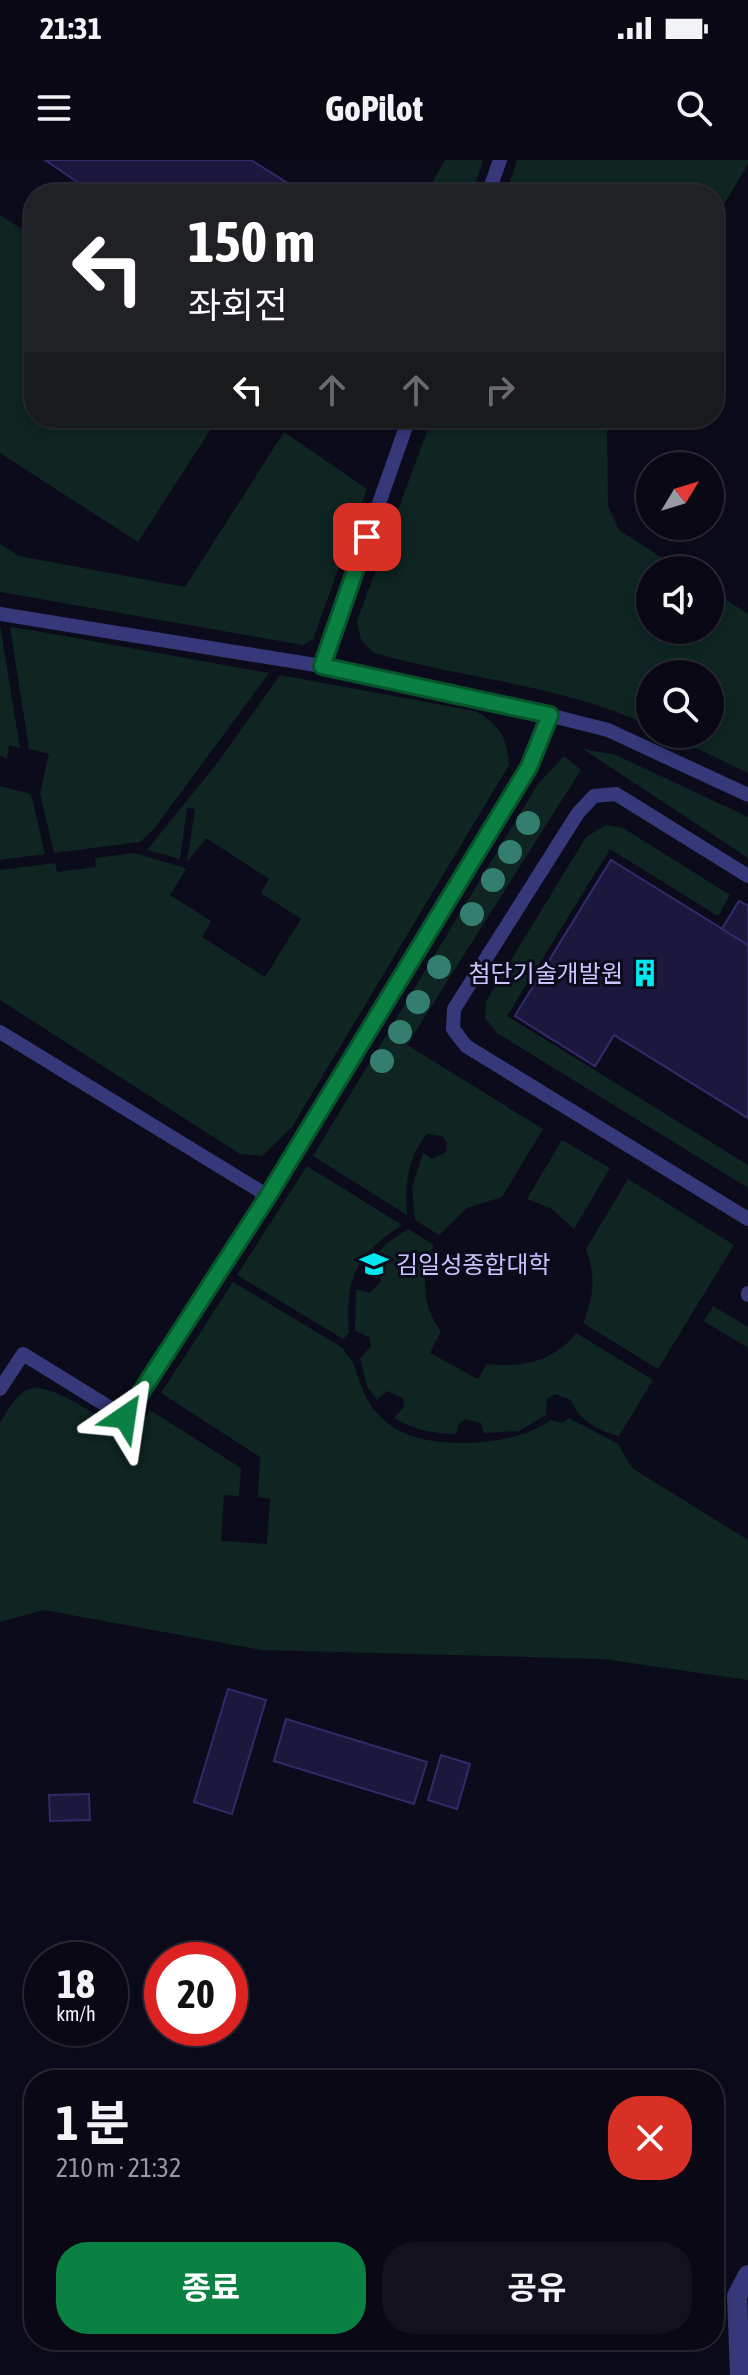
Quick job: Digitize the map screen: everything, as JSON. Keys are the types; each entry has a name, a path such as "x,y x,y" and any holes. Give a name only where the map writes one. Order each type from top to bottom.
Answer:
{"street":[{"path":"740,2375 737,2296 748,2275"}],"lane":[{"path":"492,184 500,160"},
{"path":"322,666 405,428"},
{"path":"0,614 322,666 550,715 608,730 748,795"},
{"path":"0,1389 23,1354 125,1417 268,1196 529,767 550,715"},
{"path":"748,876 616,794 594,796 578,813 454,1009 453,1029 466,1046 748,1219"},
{"path":"0,1032 268,1196"}],"green space":[{"path":"445,160 483,160 475,184 432,184"},
{"path":"517,160 748,160 724,204 724,184 509,184"},
{"path":"0,215 24,231 24,428 212,428 138,542 0,453"},
{"path":"428,428 607,428 608,506 619,530 659,556 636,556 636,644 724,644 724,598 748,614 748,773 696,748 724,748 724,660 636,660 636,720 549,692 374,653 361,640 357,621"},
{"path":"284,432 367,489 313,639 303,645 0,592 0,544 19,556 185,587"},
{"path":"0,625 20,748 9,745 7,759 0,756"},
{"path":"10,627 269,673 154,829 140,842 54,853 40,793 49,754 29,749"},
{"path":"280,675 475,711 500,732 509,765 292,1127 262,1156 240,1154 0,1000 0,870 55,863 57,872 96,867 95,858 134,853 182,867 186,869 170,895 211,921 202,937 265,977 301,919 261,893 269,879 206,838 187,862 195,809 187,808 180,859 147,850 218,762"},
{"path":"583,749 616,755 748,817 748,858"},
{"path":"564,756 581,770 407,1045 543,1129 502,1197 467,1208 439,1235 415,1220 412,1188 423,1153 432,1159 446,1152 447,1143 442,1136 427,1134 411,1162 406,1193 407,1215 313,1156 538,784"},
{"path":"0,786 31,794 45,854 0,860"},
{"path":"606,825 623,828 730,895 718,916 610,849 507,1016 748,1165 748,1188 497,1033 485,1018 486,1001 586,837"},
{"path":"562,1140 610,1168 574,1229 552,1209 527,1199"},
{"path":"307,1166 402,1225 373,1247 356,1270 349,1297 349,1333 343,1339 237,1275"},
{"path":"628,1179 734,1245 658,1369 583,1323 592,1286 586,1249"},
{"path":"408,1229 434,1245 427,1267 425,1289 430,1311 441,1331 430,1353 478,1379 487,1364 512,1365 536,1361 558,1351 576,1333 653,1380 619,1436 590,1423 578,1413 571,1400 555,1394 547,1399 546,1415 519,1431 484,1433 481,1423 465,1419 458,1425 456,1434 439,1433 416,1428 394,1418 404,1407 403,1398 387,1391 377,1400 367,1386 360,1359 371,1346 369,1337 355,1331 356,1289 370,1293 381,1281 379,1272 365,1266 387,1243"},
{"path":"233,1282 343,1348 353,1362 372,1407 401,1432 444,1442 493,1441 535,1429 551,1420 562,1423 569,1418 618,1444 632,1468 748,1540 748,1680 603,1659 262,1650 44,1610 0,1622 0,1423 16,1399 29,1389 52,1391 131,1438 150,1410 241,1468 239,1496 224,1495 221,1541 267,1544 270,1499 258,1497 260,1457 161,1393"},
{"path":"713,1306 748,1327 748,1348 704,1321"}],"building":[{"path":"45,160 251,160 289,184 80,184"},
{"name":"첨단기술개발원","path":"611,860 722,929 739,901 748,906 748,1118 614,1035 595,1066 515,1016"},
{"name":"첨단기술개발원","path":"611,860 748,945 748,1118 614,1035 595,1066 515,1016"},
{"path":"739,901 748,906 748,945 722,929"},
{"path":"228,1689 266,1700 232,1814 194,1802"},
{"path":"286,1719 427,1762 414,1804 274,1761"},
{"path":"441,1755 470,1764 457,1809 428,1800"},
{"path":"89,1794 90,1820 50,1821 49,1795"}],"place":[{"name":"첨단기술개발원","path":"645,973"},
{"name":"김일성종합대학","path":"374,1264"}],"route":[{"path":"125,1417 268,1196 529,767 550,715 322,666 367,537"}]}
